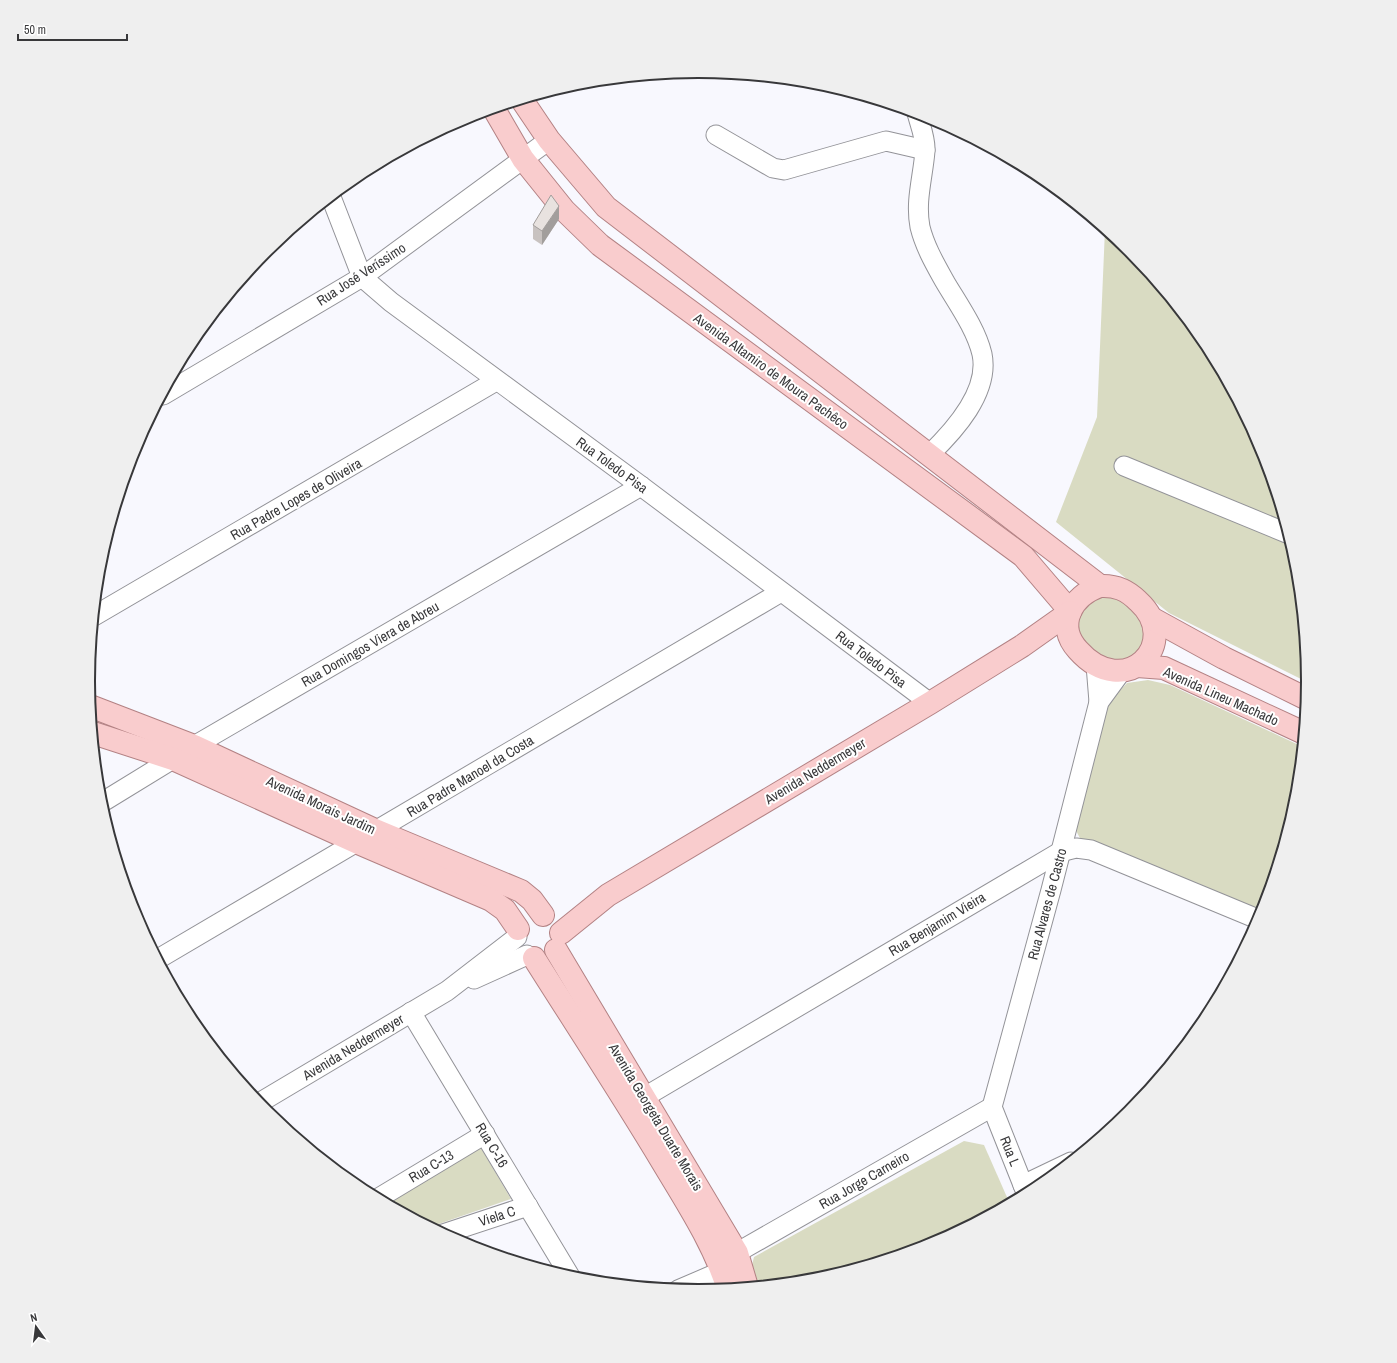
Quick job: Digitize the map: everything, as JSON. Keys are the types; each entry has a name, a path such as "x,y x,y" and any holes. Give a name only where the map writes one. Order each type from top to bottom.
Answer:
{"main road":[{"name":"Avenida Altamiro de Moura Pachêco","path":"525,104 549,140 606,207 1100,586"},
{"name":"Avenida Altamiro de Moura Pachêco","path":"496,113 523,159 564,210 600,245 1023,556 1070,611"},
{"path":"1100,586 1116,587 1130,593 1146,607 1153,619 1155,640 1145,659 1129,669 1108,670 1096,665 1078,651 1073,644 1068,628 1070,611 1077,599 1087,591 1100,586"},
{"name":"Avenida Neddermeyer","path":"553,929 930,703 1022,646 1070,611"},
{"path":"1153,619 1224,658 1302,696"},
{"name":"Avenida Neddermeyer","path":"1022,646 1041,642 1073,644"},
{"name":"Avenida Lineu Machado","path":"1129,669 1164,668 1300,731"},
{"name":"Avenida Morais Jardim","path":"96,708 194,746 377,831 521,891 532,900 553,929"},
{"name":"Avenida Morais Jardim","path":"97,734 173,759 356,842 491,900 505,910 524,945"},
{"path":"531,916 553,929 546,957 524,945 526,919 531,916"},
{"name":"Avenida Georgeta Duarte Morais","path":"553,929 637,1101 680,1175 737,1253 746,1283"},
{"name":"Avenida Georgeta Duarte Morais","path":"524,945 637,1101"},
{"name":"Avenida Georgeta Duarte Morais","path":"680,1175 700,1226 725,1280"}],"street":[{"path":"919,120 925,150 918,199 920,226 931,257 975,334 982,355 983,376 976,397 951,435 930,455"},
{"path":"716,135 773,168 784,170 886,141 925,150"},
{"name":"Rua José Veríssimo","path":"170,391 362,277 549,140"},
{"name":"Rua Toledo Pisa","path":"333,202 362,277 391,302 496,381 641,486 930,703"},
{"name":"Rua Padre Lopes de Oliveira","path":"99,613 496,381"},
{"path":"1124,466 1282,531"},
{"name":"Rua Domingos Viera de Abreu","path":"107,799 194,746 641,486"},
{"name":"Rua Padre Manoel da Costa","path":"162,957 781,592"},
{"name":"Rua Alvares de Castro","path":"1096,665 1100,702"},
{"name":"Rua Alvares de Castro","path":"992,1107 1100,702 1113,681 1129,669"},
{"name":"Rua Benjamim Vieira","path":"637,1101 1060,852 1076,848 1091,850 1254,917"},
{"name":"Avenida Neddermeyer","path":"264,1099 524,945"},
{"name":"Rua C-16","path":"411,1012 566,1270"},
{"name":"Rua L","path":"992,1107 1025,1189"},
{"name":"Rua Jorge Carneiro","path":"737,1253 992,1107"},
{"name":"Rua C-13","path":"382,1195 485,1134"},
{"name":"Viela C","path":"451,1231 528,1206"},
{"path":"702,1285 725,1280 737,1253"}],"green space":[{"path":"1105,236 1152,284 1177,314 1200,346 1240,415 1270,488 1281,525 1297,603 1301,642 1302,679 1169,613 1056,522 1097,417"},
{"path":"1090,595 1121,597 1147,620 1141,658 1118,669 1075,637 1079,604"},
{"path":"1148,680 1170,685 1299,745 1290,799 1281,838 1270,875 1257,910 1081,840 1074,827 1109,702 1127,683"},
{"path":"964,1141 984,1145 1008,1199 965,1223 929,1239 892,1253 855,1264 816,1273 753,1282 750,1273 754,1257"},
{"path":"481,1148 511,1199 436,1225 391,1200"}],"building":[{"path":"551,195 559,206 542,231 533,225"}]}
